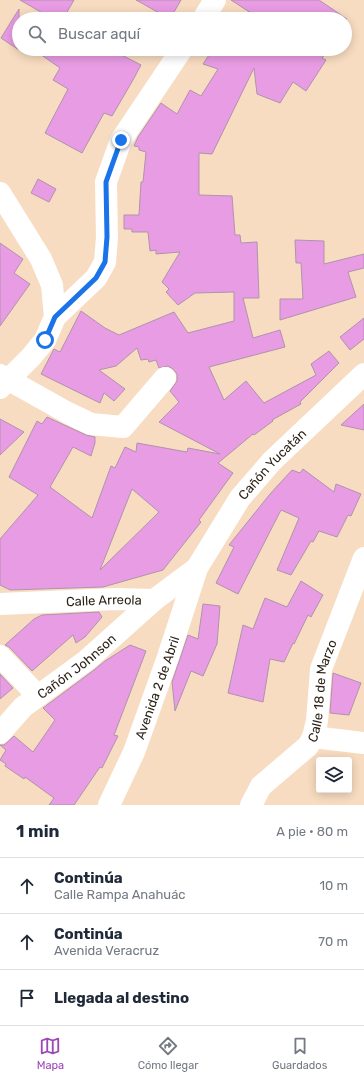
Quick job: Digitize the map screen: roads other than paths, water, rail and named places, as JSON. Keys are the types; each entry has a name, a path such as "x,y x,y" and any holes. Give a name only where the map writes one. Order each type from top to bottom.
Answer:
{"street":[{"path":"207,12 215,0"},
{"path":"165,378 123,427 91,424 3,381 31,358 45,340 55,317 96,278 105,262 107,237 106,182 121,140 177,56"},
{"path":"0,193 41,259 52,285 55,317"},
{"name":"Cañón Yucatán","path":"197,568 240,498 272,461 364,374"},
{"name":"Calle 18 de Marzo","path":"251,805 261,786 308,746 313,737 317,722 320,669 364,558"},
{"name":"Calle Arreola","path":"0,604 116,599 154,600 197,568"},
{"name":"Avenida 2 de Abril","path":"109,805 134,752 168,657 197,568"},
{"name":"Cañón Johnson","path":"0,732 23,707 87,660 154,600"},
{"path":"0,656 38,696"},
{"path":"313,737 364,743"}]}
